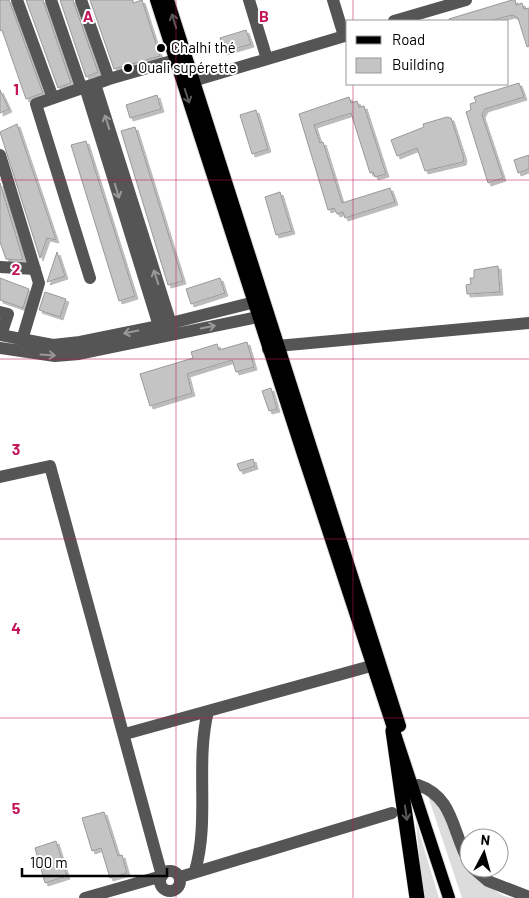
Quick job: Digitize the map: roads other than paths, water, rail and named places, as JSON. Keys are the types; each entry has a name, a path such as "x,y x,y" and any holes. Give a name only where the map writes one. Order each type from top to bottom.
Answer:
{"highway":[{"path":"393,730 417,898"}],"main road":[{"path":"156,0 259,301"},
{"path":"168,0 273,348 376,665 455,898"},
{"path":"376,665 393,730 449,898"}],"street":[{"path":"16,0 53,98"},
{"path":"51,0 87,86 165,325"},
{"path":"82,0 109,79"},
{"path":"249,0 267,59"},
{"path":"193,81 346,36 333,0"},
{"path":"397,20 466,0"},
{"path":"90,278 36,104 109,79 176,60"},
{"path":"0,157 39,283 22,340"},
{"path":"0,267 35,269"},
{"path":"0,339 53,345 80,342 165,325 259,301"},
{"path":"0,312 8,314 0,339"},
{"path":"0,339 55,356 80,354 263,316"},
{"path":"273,348 529,322"},
{"path":"0,477 50,466 125,734 162,876 164,894 176,889 180,884 180,877 176,872 169,871 162,876 85,898"},
{"path":"125,734 376,665"},
{"path":"195,871 201,851 202,735 208,711"},
{"path":"418,785 434,792 441,798 450,814 459,842"},
{"path":"180,877 392,813"},
{"path":"485,878 529,897"}],"place":[{"name":"Chalhi thé","path":"161,48"},
{"name":"Ouali supérette","path":"128,68"}]}
